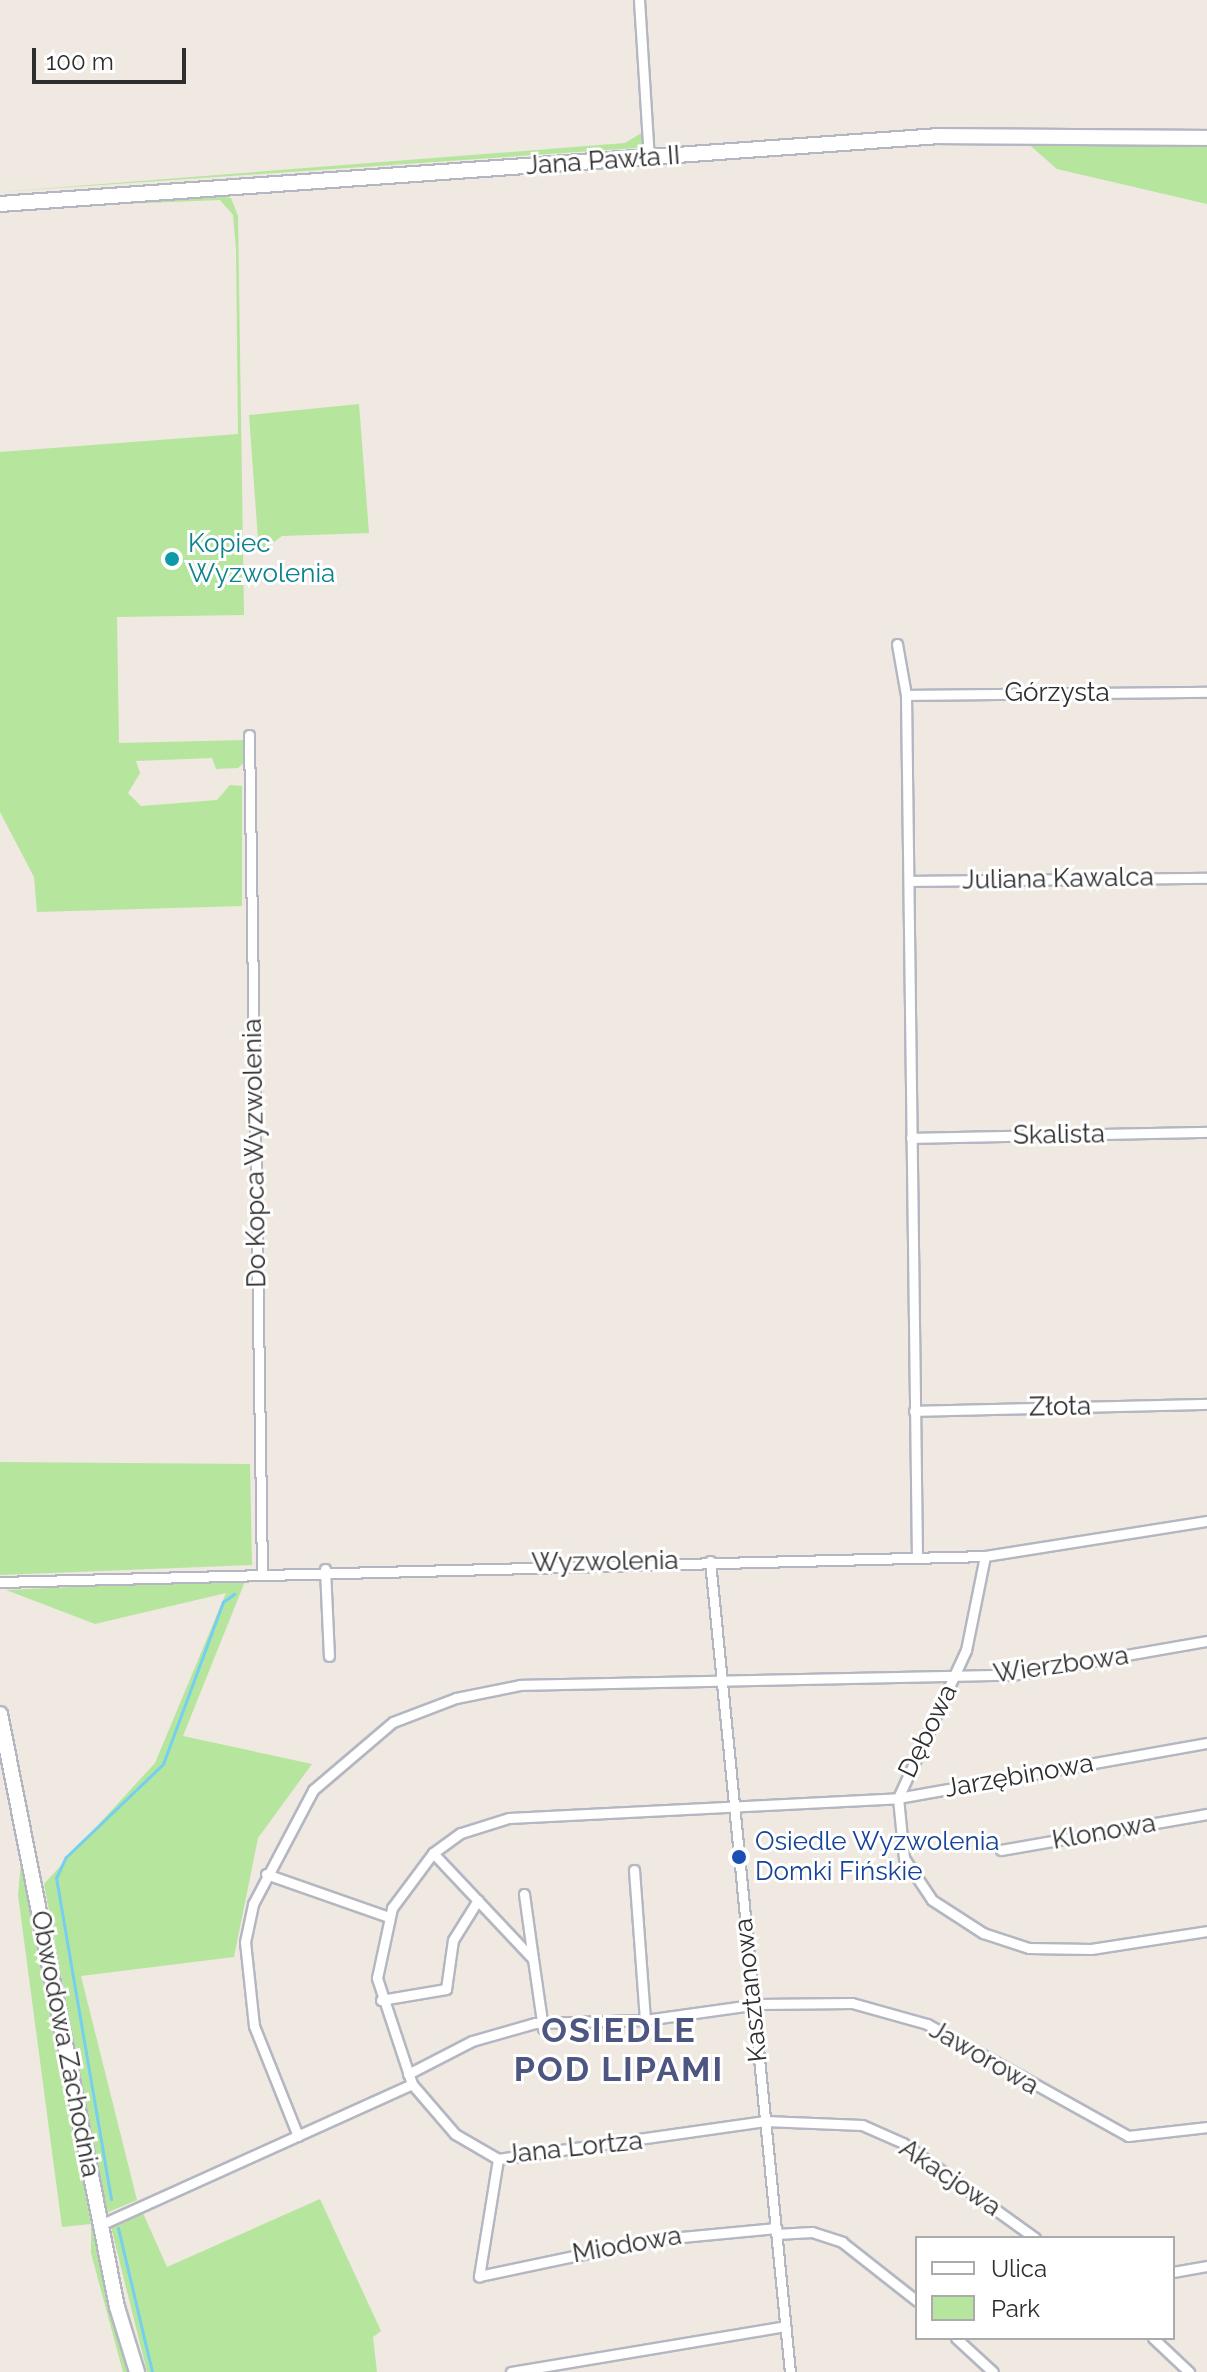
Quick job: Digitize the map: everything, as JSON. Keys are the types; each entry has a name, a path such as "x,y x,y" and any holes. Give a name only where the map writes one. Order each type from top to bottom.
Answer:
{"street":[{"path":"639,0 649,158"},
{"name":"Jana Pawła II","path":"0,204 949,135 1207,138"},
{"path":"897,644 906,695 917,1557"},
{"name":"Górzysta","path":"906,695 1207,692"},
{"name":"Do Kopca Wyzwolenia","path":"249,735 262,1570"},
{"name":"Juliana Kawalca","path":"909,881 1207,878"},
{"name":"Skalista","path":"911,1138 1207,1132"},
{"name":"Złota","path":"914,1411 1207,1404"},
{"name":"Wyzwolenia","path":"0,1582 262,1570 985,1556 1207,1521"},
{"name":"Dębowa","path":"985,1556 979,1605 955,1678 898,1798 904,1858 932,1900 983,1933 1058,1950 1207,1931"},
{"name":"Kasztanowa","path":"710,1561 790,2372"},
{"path":"325,1569 329,1656"},
{"name":"Wierzbowa","path":"298,2136 254,2026 245,1942 266,1874 313,1790 393,1722 456,1698 520,1685 722,1678 955,1678 1097,1663 1207,1641"},
{"name":"Obwodowa Zachodnia","path":"0,1714 100,2225 137,2372"},
{"name":"Jarzębinowa","path":"433,1853 461,1833 509,1818 898,1798 1207,1743"},
{"name":"Klonowa","path":"1001,1850 1207,1814"},
{"path":"433,1853 533,1959"},
{"name":"Jana Lortza","path":"433,1853 389,1917 378,1954 381,2000 412,2084 455,2134 498,2159 765,2121"},
{"path":"634,1870 645,2020"},
{"path":"266,1874 389,1917"},
{"path":"524,1894 543,2028"},
{"path":"381,2000 446,1989 453,1940 478,1900"},
{"name":"Jaworowa","path":"408,2074 472,2041 535,2023 543,2028 645,2020 753,2006 852,2003 895,2012 1128,2136 1207,2127"},
{"path":"100,2225 412,2084"},
{"name":"Akacjowa","path":"765,2121 862,2125 890,2137 1032,2236"},
{"name":"Miodowa","path":"498,2159 479,2276 650,2240 776,2231 812,2232 842,2242 915,2299"},
{"path":"1175,2272 1207,2266"},
{"path":"511,2372 785,2326"},
{"path":"958,2340 993,2372"},
{"path":"1155,2340 1189,2372"}],"green space":[{"path":"643,132 643,147 636,148 0,192 625,143"},
{"path":"1025,141 1207,146 1207,204 1057,169"},
{"path":"217,196 231,198 238,216 244,615 117,617 119,743 245,740 246,761 238,768 216,769 212,758 136,761 140,773 128,793 141,806 217,800 230,785 242,786 242,906 37,912 34,877 0,812 0,452 238,434 236,249 233,215 220,200 0,209"},
{"path":"359,404 369,533 282,536 259,553 249,415"},
{"path":"0,1462 250,1464 252,1565 0,1575"},
{"path":"246,1579 183,1736 312,1764 258,1838 234,1957 81,1976 137,2200 106,2213 44,1884 155,1763 226,1593 95,1624 6,1590"},
{"path":"21,1862 91,2224 62,2227 18,1895"},
{"path":"320,2199 381,2331 373,2337 377,2372 147,2372 111,2227 142,2211 167,2267"},
{"path":"91,2224 130,2372 123,2372 91,2253"}],"waterway":[{"path":"111,2199 56,1878 66,1857 163,1764 223,1602 234,1594"},
{"path":"118,2228 152,2372"}],"place":[{"name":"Kopiec Wyzwolenia","path":"172,559"},
{"name":"Osiedle Wyzwolenia Domki Fińskie","path":"739,1857"}],"district":[{"name":"OSIEDLE POD LIPAMI","path":"619,2050"}]}
